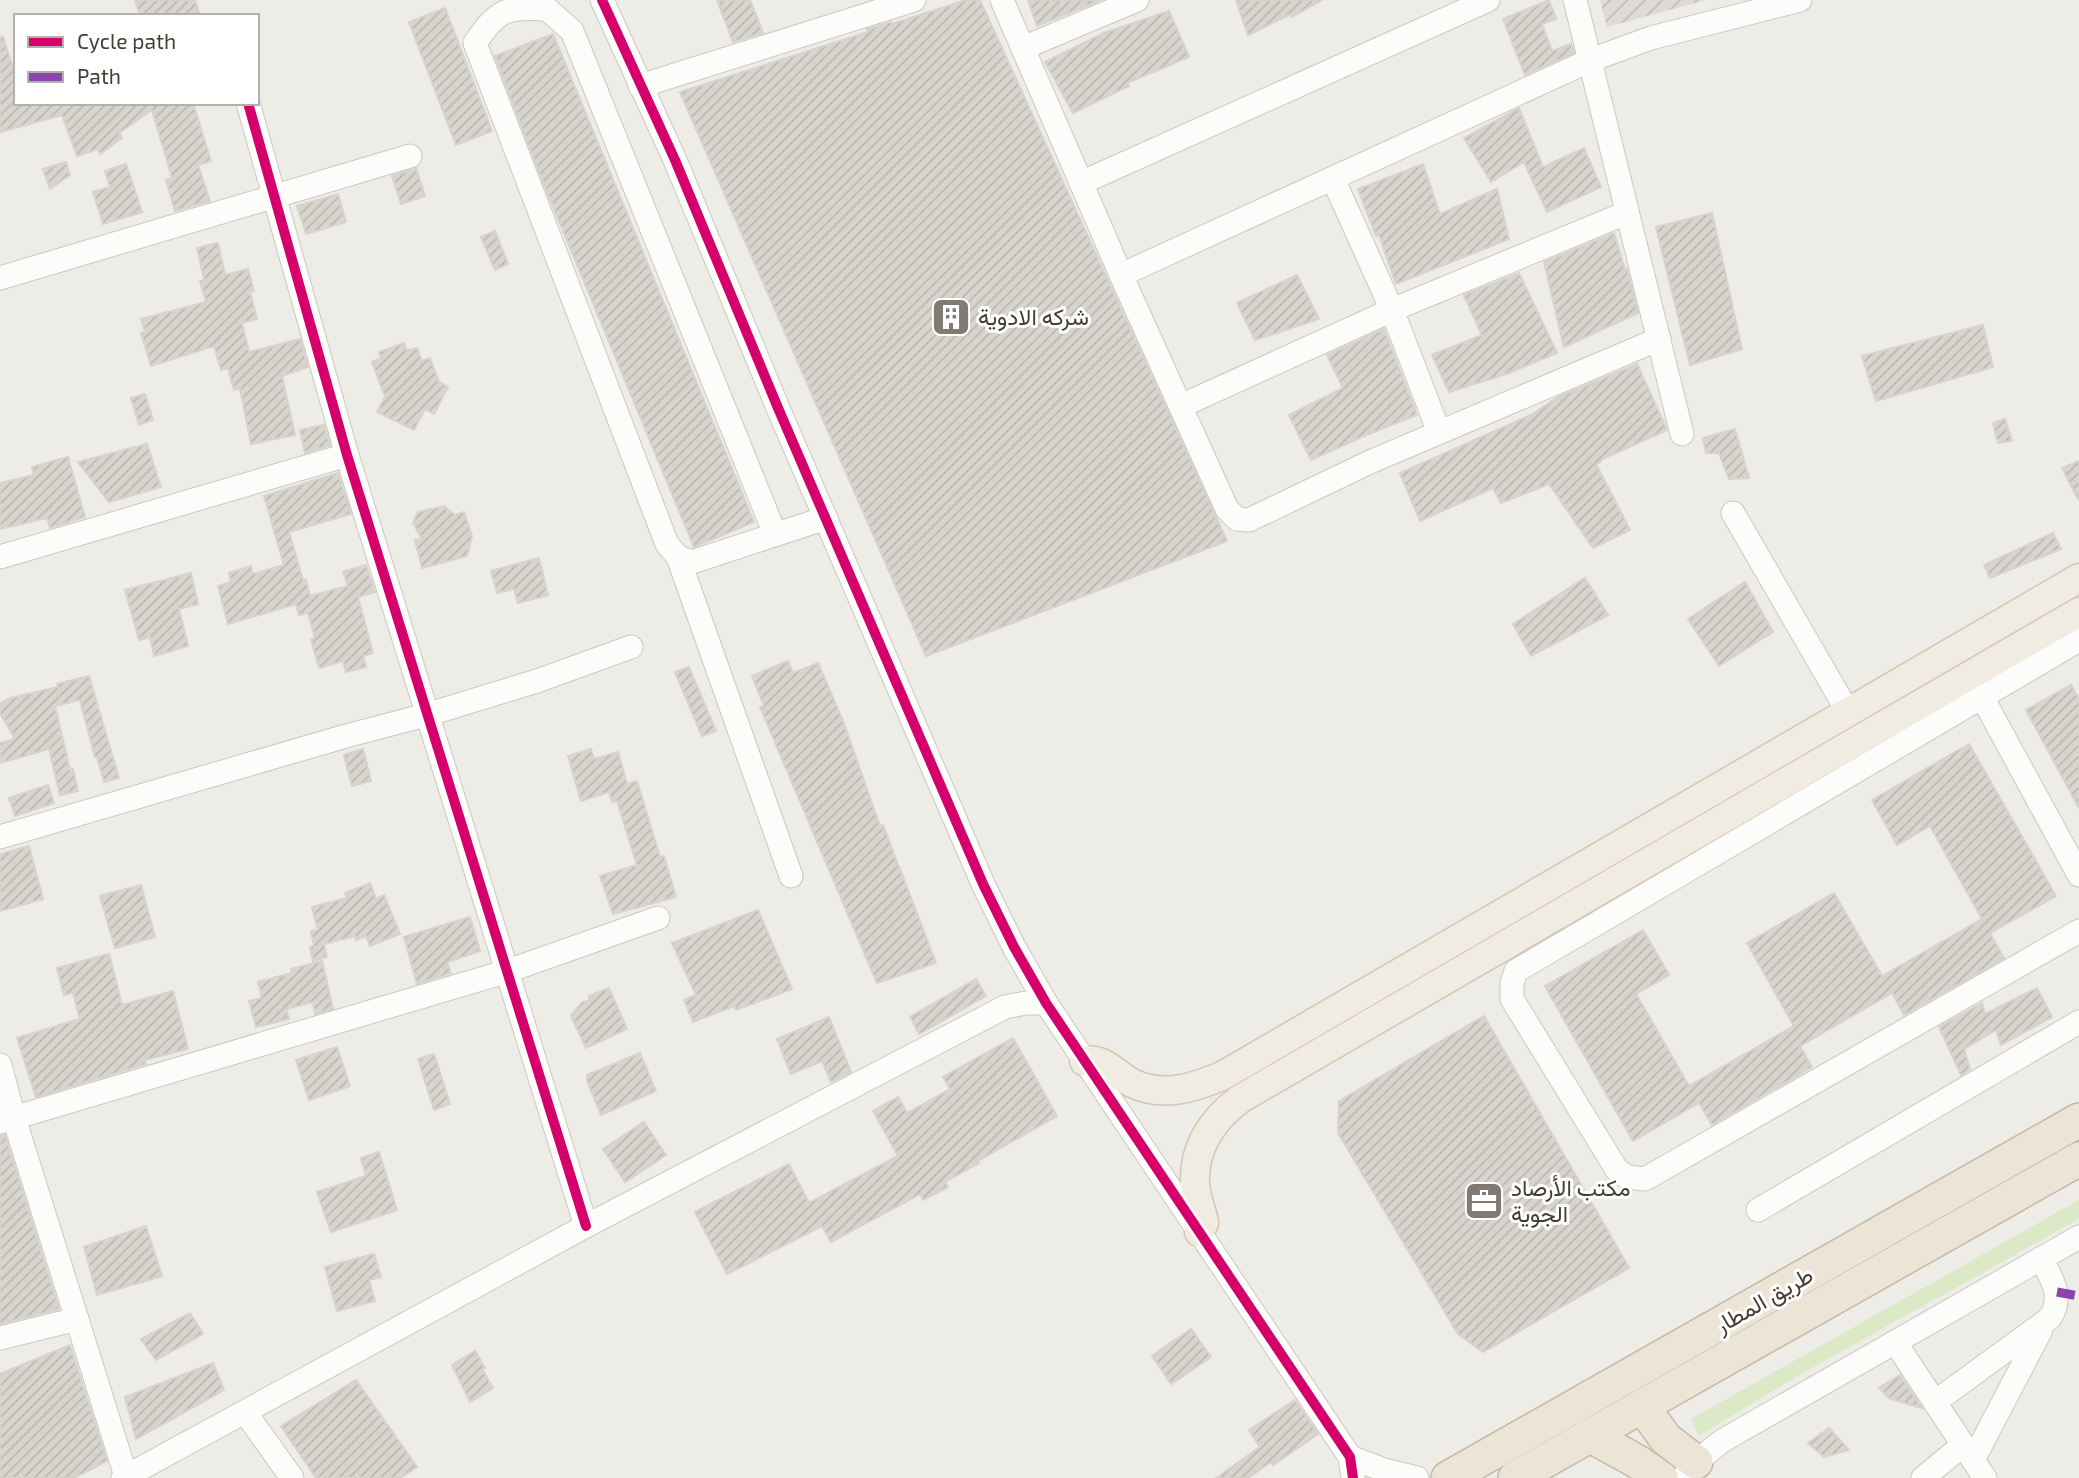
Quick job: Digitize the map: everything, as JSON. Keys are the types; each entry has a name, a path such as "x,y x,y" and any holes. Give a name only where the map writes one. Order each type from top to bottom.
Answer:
{"highway":[{"name":"طريق المطار","path":"1448,1478 2079,1120"},
{"name":"طريق المطار","path":"1515,1478 2079,1159"},
{"path":"1642,1406 1690,1470"},
{"path":"1589,1435 1661,1478"}],"main road":[{"path":"1084,1061 1098,1061 1135,1084 1152,1089 1189,1089 1222,1076 2079,578"},
{"path":"1199,1232 1204,1223 1195,1186 1200,1146 1210,1127 1232,1105 2079,611"},
{"path":"1857,707 1880,727"}],"street":[{"path":"602,0 675,160 983,884 1027,971 1352,1468 1384,1470 1417,1478"},
{"path":"640,86 914,0"},
{"path":"1002,0 1121,275 1227,509 1237,519 1249,520 1439,432 1659,339"},
{"path":"1023,48 1137,0"},
{"path":"1081,183 1488,0"},
{"path":"1575,0 1682,434"},
{"path":"1121,275 1591,60 1726,9 1800,0"},
{"path":"775,534 572,31 547,9 516,8 491,20 475,43 667,544 678,557 791,876"},
{"path":"248,105 347,455 586,1226"},
{"path":"0,278 410,156"},
{"path":"1333,179 1392,310 1439,432"},
{"path":"1181,406 1392,310 1626,213"},
{"path":"0,556 347,455"},
{"path":"1733,513 1857,707"},
{"path":"678,557 692,562 826,518"},
{"path":"2079,640 1516,971 1512,984 1512,999 1617,1170 1627,1177 1645,1179 2079,932"},
{"path":"0,837 426,715 537,681 631,647"},
{"path":"1982,697 2079,875"},
{"path":"7,1120 508,971 658,918"},
{"path":"1005,1007 1027,971"},
{"path":"0,1065 7,1120 77,1319 125,1477 586,1226 1005,1007 1046,1003"},
{"path":"1758,1210 2079,1022"},
{"path":"1690,1470 1722,1441 2079,1237"},
{"path":"1923,1478 1974,1461 2044,1324 2055,1310 2057,1292 2041,1259"},
{"path":"0,1338 77,1319"},
{"path":"1935,1402 2044,1324"},
{"path":"1895,1342 1974,1461"},
{"path":"245,1412 292,1478"}],"shaded area":[{"path":"1600,0 1706,0 1607,27"}],"green space":[{"path":"2079,1200 2079,1219 1794,1378 1699,1436 1691,1419"}],"building":[{"path":"135,0 195,0 199,14 139,14"},
{"path":"717,0 750,0 763,33 733,42"},
{"name":"شركه الادوية","path":"966,0 980,0 1227,541 926,656 680,92 868,32 867,29 891,22 892,24"},
{"path":"1028,0 1101,0 1037,26"},
{"path":"1236,0 1322,0 1292,17 1291,14 1248,35"},
{"path":"1549,0 1556,19 1542,24 1552,51 1571,44 1574,53 1525,75 1503,19"},
{"path":"445,8 492,131 456,145 409,22"},
{"path":"1169,11 1189,57 1127,83 1129,86 1073,113 1045,62 1104,33"},
{"path":"553,34 754,522 694,547 542,180 495,56"},
{"path":"0,37 3,37 14,71 14,105 194,105 211,161 198,165 210,201 175,211 166,180 172,178 152,110 119,133 122,138 100,154 98,149 77,156 62,115 0,132"},
{"path":"1519,108 1543,167 1584,148 1601,187 1547,212 1524,162 1491,182 1464,138"},
{"path":"66,162 70,175 50,189 43,169"},
{"path":"126,164 142,212 103,224 93,192 110,187 105,171"},
{"path":"1423,164 1440,214 1497,189 1509,239 1396,284 1379,235 1376,236 1358,189"},
{"path":"416,168 425,196 401,204 392,176"},
{"path":"338,194 346,222 306,234 297,206"},
{"path":"1712,213 1742,349 1690,365 1656,227"},
{"path":"495,231 508,264 495,270 481,237"},
{"path":"1614,233 1625,270 1627,269 1638,313 1564,347 1544,262"},
{"path":"218,243 225,275 248,269 254,291 250,292 257,319 242,323 249,352 300,339 308,367 282,376 295,435 251,444 240,388 234,390 228,368 221,370 214,346 151,366 141,333 145,332 141,319 206,302 200,281 204,280 197,248"},
{"path":"1519,273 1557,353 1509,373 1449,392 1432,355 1482,335 1464,295"},
{"path":"1297,275 1319,319 1255,340 1237,303"},
{"path":"1983,325 1993,367 1876,401 1862,356"},
{"path":"1384,329 1417,415 1311,460 1289,415 1343,388 1327,355"},
{"path":"404,343 407,351 417,348 422,361 430,358 439,382 448,387 434,414 425,409 414,430 377,412 385,397 372,362 381,358 379,352"},
{"path":"1637,364 1667,430 1596,464 1630,530 1593,548 1549,484 1501,503 1493,488 1420,521 1400,473 1531,415 1558,397"},
{"path":"145,394 153,420 139,425 131,398"},
{"path":"2005,419 2012,441 1998,443 1993,423"},
{"path":"324,425 330,445 305,453 300,430"},
{"path":"1735,429 1749,478 1729,479 1719,453 1706,453 1703,438"},
{"path":"147,444 161,487 109,502 78,462"},
{"path":"68,457 85,517 50,528 47,518 0,529 0,483 34,475 32,467"},
{"path":"2079,461 2079,501 2062,468"},
{"path":"338,473 351,514 289,532 310,596 348,586 343,572 366,565 375,592 358,597 373,653 363,656 366,667 346,672 343,661 319,668 311,639 315,638 308,613 299,615 296,604 228,624 218,586 231,582 229,573 251,566 253,574 284,565 264,496"},
{"path":"444,506 455,515 464,512 472,536 467,556 422,568 415,540 422,539 413,523 418,512"},
{"path":"2053,533 2061,549 1990,578 1984,565"},
{"path":"539,558 548,595 518,603 514,589 497,593 491,571"},
{"path":"191,573 198,604 179,609 188,646 154,656 150,637 139,640 125,590"},
{"path":"1585,578 1608,615 1531,656 1513,624"},
{"path":"1745,582 1773,632 1719,666 1688,619"},
{"path":"788,661 793,673 818,663 936,963 877,983 760,707 764,706 752,676"},
{"path":"689,667 716,731 702,736 675,672"},
{"path":"89,676 119,778 104,782 80,700 55,706 70,770 73,769 78,791 60,795 49,749 0,763 0,743 15,739 0,713 0,704 10,698 58,687 57,684"},
{"path":"2071,685 2079,699 2079,808 2026,710"},
{"path":"1969,744 2056,896 1990,933 2004,958 1904,1015 1892,993 1800,1046 1812,1067 1712,1125 1699,1103 1633,1141 1545,986 1643,930 1669,975 1636,994 1689,1086 1794,1026 1747,943 1834,893 1882,976 1982,919 1930,826 1897,845 1872,800"},
{"path":"363,749 371,781 352,786 344,755"},
{"path":"591,749 594,759 618,752 627,784 637,781 660,857 664,856 676,897 613,914 600,876 637,865 617,801 612,802 609,792 581,801 568,756"},
{"path":"48,785 54,803 15,816 9,798"},
{"path":"29,846 43,899 0,911 0,854"},
{"path":"370,883 376,899 384,895 400,934 370,946 366,936 324,944 327,957 313,961 311,931 318,930 312,907 347,898 345,893"},
{"path":"141,885 155,937 115,948 100,896"},
{"path":"758,910 792,989 736,1010 734,1006 693,1022 684,1000 696,995 672,943"},
{"path":"470,917 480,951 447,962 451,973 417,984 404,937"},
{"path":"109,954 122,1005 173,991 188,1049 144,1060 146,1064 36,1097 17,1038 80,1019 73,993 64,995 57,968"},
{"path":"322,961 333,1009 315,1014 313,1002 286,1009 289,1019 256,1027 249,1001 262,998 258,982"},
{"path":"976,979 986,996 919,1034 910,1017"},
{"path":"609,988 627,1029 586,1048 571,1016 582,1002 589,1001 589,996"},
{"path":"2037,988 2052,1017 2001,1045 1996,1030 1964,1049 1970,1069 1961,1075 1939,1027 1982,1003 1985,1014"},
{"name":"مكتب الأرصاد الجوية","path":"1484,1016 1629,1268 1483,1352 1458,1334 1338,1133 1339,1101"},
{"path":"829,1017 851,1072 831,1082 822,1061 791,1074 777,1039"},
{"path":"1013,1038 1057,1116 978,1161 979,1163 945,1182 948,1187 923,1200 920,1194 831,1242 822,1226 727,1274 695,1212 789,1164 809,1203 898,1156 873,1111 898,1097 907,1113 950,1089 943,1077"},
{"path":"337,1047 350,1086 309,1100 296,1060"},
{"path":"640,1053 656,1091 601,1115 587,1075"},
{"path":"434,1054 450,1104 434,1110 418,1059"},
{"path":"644,1122 666,1155 625,1182 603,1149"},
{"path":"5,1135 59,1309 0,1324 0,1136"},
{"path":"379,1152 397,1210 331,1232 317,1192 366,1176 361,1158"},
{"path":"146,1226 162,1276 97,1295 84,1247"},
{"path":"374,1254 381,1277 369,1280 375,1301 337,1311 325,1267"},
{"path":"190,1313 203,1334 156,1360 141,1339"},
{"path":"1191,1329 1211,1357 1171,1384 1152,1356"},
{"path":"70,1345 107,1461 74,1478 0,1478 0,1374"},
{"path":"475,1351 493,1388 470,1402 452,1365"},
{"path":"213,1363 224,1390 136,1439 125,1397"},
{"path":"1900,1375 1922,1408 1889,1398 1879,1388"},
{"path":"356,1380 417,1467 400,1478 316,1478 281,1426"},
{"path":"1295,1400 1318,1434 1273,1465 1271,1462 1248,1478 1216,1478 1260,1447 1249,1430"},
{"path":"1829,1428 1849,1450 1824,1457 1808,1443"}],"marked path":[{"path":"2057,1292 2079,1296"}],"cycle path":[{"path":"602,0 675,160 778,408 983,884 1014,947 1046,1003 1350,1457 1353,1478"},
{"path":"249,105 347,455 586,1226"}],"place":[{"name":"شركه الادوية","path":"951,317"},
{"name":"مكتب الأرصاد الجوية","path":"1484,1201"}]}
